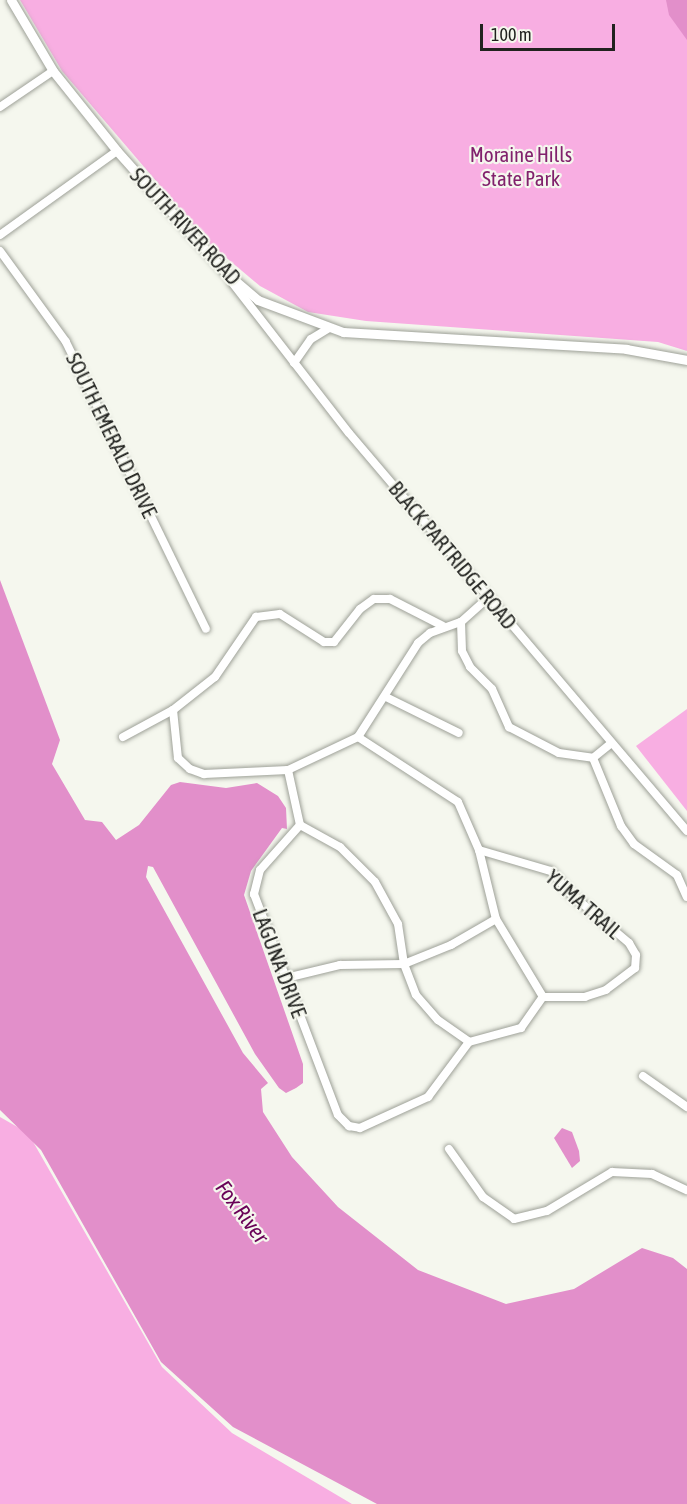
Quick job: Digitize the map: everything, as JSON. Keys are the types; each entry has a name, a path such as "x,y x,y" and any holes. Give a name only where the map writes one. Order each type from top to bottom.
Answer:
{"street":[{"name":"SOUTH RIVER ROAD","path":"10,0 52,71 117,152 225,272 258,300 329,328 626,349 687,360"},
{"path":"0,107 52,71"},
{"path":"0,235 117,152"},
{"name":"SOUTH EMERALD DRIVE","path":"0,251 66,342 206,629"},
{"name":"BLACK PARTRIDGE ROAD","path":"225,272 294,363 488,598 610,744 687,831"},
{"path":"294,363 311,339 329,328"},
{"path":"173,710 178,758 189,769 204,774 288,770 358,737 386,697 418,643 443,626 461,622 488,598"},
{"path":"123,737 173,710 215,677 256,618 270,613 280,614 324,642 342,636 360,609 374,599 390,599 443,626"},
{"path":"461,622 462,651 470,667 492,689 509,727 559,753 593,758 610,744"},
{"path":"386,697 459,733"},
{"path":"288,770 300,825 340,847 375,882 398,924 404,964 416,995 438,1020 469,1042 521,1029 543,997 496,919 479,850 458,802 358,737"},
{"path":"593,758 621,826 634,844 676,874 687,897"},
{"name":"LAGUNA DRIVE","path":"300,825 260,870 255,888 338,1115 360,1128 428,1097 442,1084 469,1042"},
{"name":"YUMA TRAIL","path":"479,850 551,871 571,894 629,943 636,955 635,968 624,980 585,997 543,997"},
{"path":"286,978 340,964 404,964 496,919"},
{"path":"643,1076 687,1107"},
{"path":"449,1149 483,1197 514,1219 547,1211 612,1172 652,1174 687,1190"}],"green space":[{"name":"Moraine Hills State Park","path":"20,0 687,0 687,351 658,342 366,321 308,312 260,286 210,244 62,71"},
{"path":"687,709 687,811 636,746"},
{"path":"0,1117 28,1133 162,1367 232,1433 352,1504 0,1504"}],"water":[{"path":"666,0 687,0 687,40 669,15"},
{"name":"Fox River","path":"0,580 60,740 52,764 85,820 102,822 116,840 139,825 171,785 180,782 226,788 257,783 278,796 286,808 287,829 282,828 251,871 244,895 303,1064 303,1083 286,1093 279,1088 255,1054 153,867 148,866 146,877 243,1053 268,1083 261,1089 263,1112 292,1157 338,1207 418,1270 506,1304 574,1289 642,1248 673,1258 687,1269 687,1504 377,1504 233,1427 161,1362 41,1150 0,1110"},
{"path":"562,1128 572,1132 579,1151 580,1161 572,1168 554,1138"}]}
